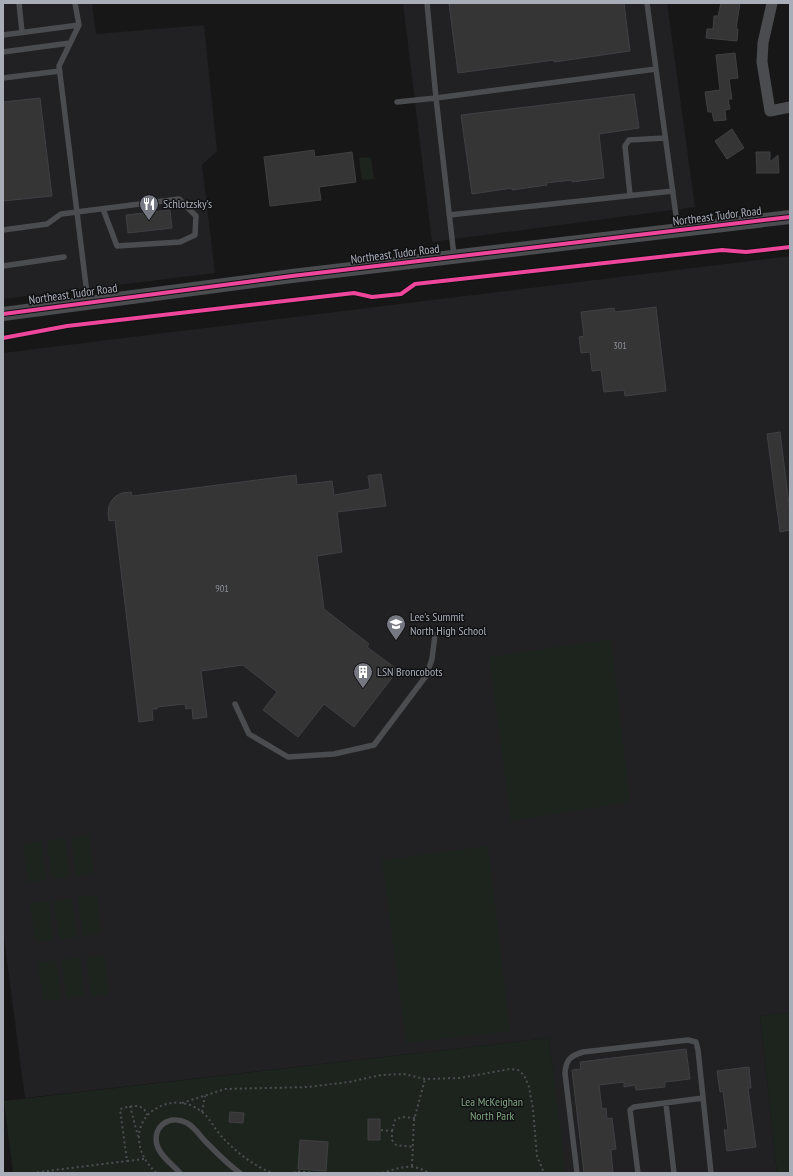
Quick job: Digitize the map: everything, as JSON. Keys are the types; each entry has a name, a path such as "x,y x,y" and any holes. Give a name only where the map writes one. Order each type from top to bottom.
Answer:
{"street":[{"path":"772,3 762,44 762,62 770,111 790,107"},
{"name":"Northeast Tudor Road","path":"3,314 204,287 790,217"}],"lane":[{"path":"19,3 22,32"},
{"path":"75,3 78,25 60,66 60,71 76,213 88,302"},
{"path":"427,3 454,257"},
{"path":"647,3 678,231"},
{"path":"3,35 78,25"},
{"path":"3,52 70,43"},
{"path":"397,102 656,69"},
{"path":"3,78 60,71"},
{"path":"630,195 624,146 629,140 666,138"},
{"path":"450,215 672,191"},
{"path":"3,230 47,224 61,214 179,199 196,216 195,235 180,242 117,246 103,209"},
{"path":"3,266 64,257"},
{"path":"235,704 249,734 288,757 334,754 374,745 426,676 432,659 435,635"},
{"path":"577,1173 565,1073 566,1064 569,1059 575,1054 583,1052 688,1040 696,1042 698,1050 711,1173"},
{"path":"638,1173 630,1110 634,1108 703,1098"},
{"path":"666,1104 674,1173"},
{"path":"180,1173 161,1152 157,1145 156,1134 162,1124 169,1120 179,1119 188,1123 226,1163 240,1173"}],"path":[{"path":"182,1103 225,1089 308,1087 349,1082 381,1075 404,1074 425,1079 460,1078 510,1069 518,1070 524,1075 529,1087 533,1110 537,1156 544,1173"},
{"path":"412,1166 415,1118 425,1079"},
{"path":"202,1112 205,1095"},
{"path":"127,1161 120,1109 134,1105 140,1106 146,1111 147,1115"},
{"path":"130,1106 139,1140"},
{"path":"413,1147 396,1145 392,1140 392,1131 395,1120 402,1117 415,1118"},
{"path":"381,1130 392,1131"},
{"path":"32,1173 144,1159"},
{"path":"382,1173 412,1166 420,1168 428,1173"},
{"path":"294,1173 296,1171 314,1173"}],"shaded area":[{"path":"3,3 92,3 96,34 204,25 217,151 202,165 215,273 3,299"},
{"path":"403,3 667,3 695,207 432,242"},
{"name":"Lee's Summit North High School","path":"790,256 790,1013 760,1016 777,1173 565,1173 549,1038 25,1098 3,930 3,353"}],"green space":[{"path":"371,157 374,179 362,180 359,158"},
{"path":"611,639 630,802 511,821 489,657"},
{"path":"89,835 94,874 76,876 71,837"},
{"path":"65,838 70,877 52,879 47,841"},
{"path":"41,841 46,880 28,882 23,844"},
{"path":"488,846 510,1031 406,1043 382,860"},
{"path":"97,895 101,934 83,936 78,897"},
{"path":"72,898 77,937 59,939 54,901"},
{"path":"49,901 53,940 35,942 30,903"},
{"path":"104,955 109,994 91,996 86,957"},
{"path":"80,957 84,996 66,998 62,960"},
{"path":"56,960 61,999 43,1001 38,963"},
{"path":"790,1013 790,1173 777,1173 760,1016"},
{"name":"Lea McKeighan North Park","path":"549,1038 566,1173 13,1173 4,1101"}],"building":[{"path":"624,3 630,51 554,62 554,60 458,73 449,4"},
{"path":"721,3 740,3 736,29 738,29 737,41 706,38 707,29 713,29 714,16 718,16"},
{"path":"735,53 738,78 729,79 732,99 728,99 730,109 725,110 726,120 714,121 712,112 708,112 705,92 720,90 716,55"},
{"path":"634,94 639,128 599,134 604,178 572,182 572,180 546,183 547,185 472,194 461,115"},
{"path":"40,98 52,196 3,201 3,102"},
{"path":"732,129 744,148 727,159 715,141"},
{"path":"314,150 315,157 352,152 356,182 319,187 321,200 270,206 264,157"},
{"path":"756,152 770,152 770,162 778,155 779,173 756,173"},
{"name":"Schlotzsky's","path":"170,210 172,228 128,233 126,215"},
{"path":"656,307 666,391 625,396 624,390 604,392 601,370 592,371 590,352 581,353 579,337 584,336 581,312 614,308 615,312"},
{"path":"780,432 790,512 790,530 780,532 767,434"},
{"path":"381,474 386,506 337,512 342,552 317,556 324,609 369,644 367,647 398,670 354,727 324,704 298,737 263,710 277,692 243,665 201,671 207,717 193,719 192,708 186,709 185,704 157,707 157,709 152,709 153,720 139,722 115,520 109,521 108,514 109,506 112,500 122,493 131,492 132,496 296,475 297,485 332,481 334,495 370,489 368,476"},
{"path":"686,1049 690,1079 665,1082 665,1087 636,1090 635,1085 624,1087 624,1082 599,1085 602,1109 606,1108 607,1119 612,1118 616,1149 611,1150 613,1173 584,1173 572,1070 581,1069 580,1062"},
{"path":"749,1067 751,1088 748,1088 756,1147 727,1151 724,1130 728,1130 723,1091 720,1092 717,1071"},
{"path":"230,1112 244,1113 243,1123 229,1122"},
{"path":"368,1119 380,1119 380,1140 368,1140"},
{"path":"300,1140 328,1142 326,1171 298,1169"}],"cycle path":[{"path":"3,314 292,276 790,217"},
{"path":"3,338 67,326 354,293 372,297 401,294 415,284 722,250 746,252 790,247"}],"place":[{"name":"Schlotzsky's","path":"149,221"},
{"name":"Lee's Summit North High School","path":"396,641"},
{"name":"LSN Broncobots","path":"363,689"}]}
